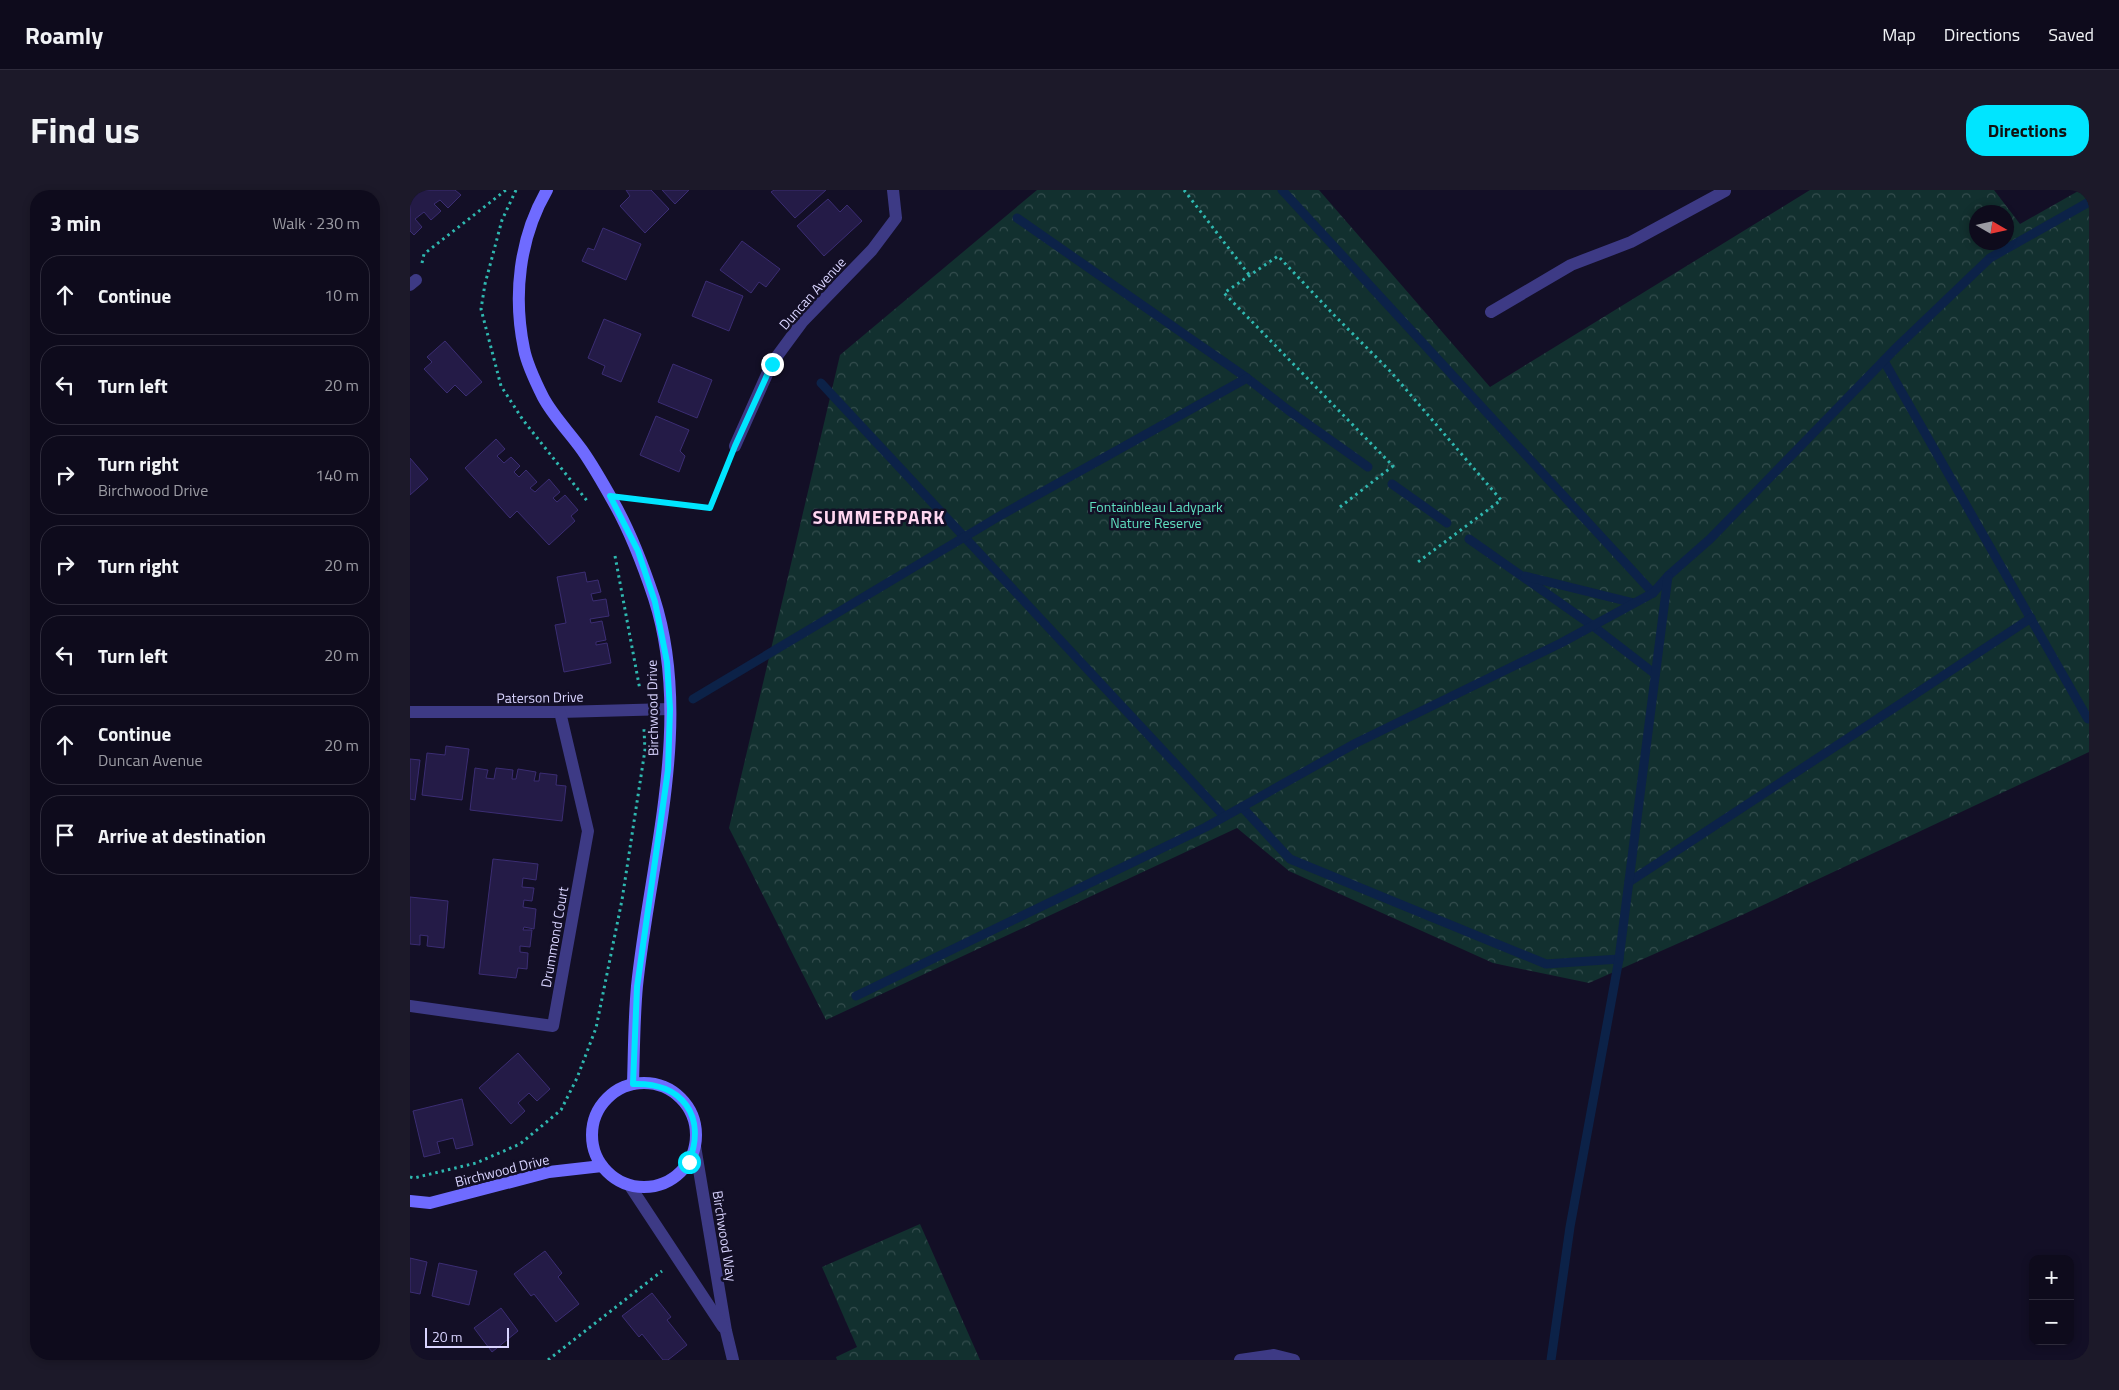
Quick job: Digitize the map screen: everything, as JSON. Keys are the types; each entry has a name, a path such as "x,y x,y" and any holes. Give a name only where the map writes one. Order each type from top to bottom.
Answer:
{"street":[{"name":"Birchwood Drive","path":"546,190 523,250 517,299 524,352 544,399 583,452 610,496 638,551 655,602 667,662 670,709 668,770 637,987 633,1084"},
{"name":"Duncan Avenue","path":"735,446 772,364 803,321 872,250 896,218 893,190"},
{"path":"1491,312 1571,265 1632,242 1725,190"},
{"name":"Paterson Drive","path":"410,712 560,712 670,709"},
{"name":"Drummond Court","path":"410,1006 553,1026 588,831 560,712"},
{"path":"633,1084 650,1084 667,1088 680,1098 691,1112 696,1128 695,1146 689,1162 678,1175 664,1184 647,1188 630,1186 614,1178 602,1166 594,1151 592,1134 595,1117 604,1102 617,1091 633,1084"},
{"name":"Birchwood Way","path":"695,1146 726,1331 733,1360"},
{"name":"Birchwood Drive","path":"410,1202 430,1203 549,1172 602,1166"},
{"name":"Birchwood Way","path":"630,1186 726,1331"},
{"path":"1240,1360 1274,1355 1294,1360"}],"path":[{"path":"413,283 424,254 506,190"},
{"path":"1184,190 1250,276"},
{"path":"1340,507 1393,466 1224,294 1278,256 1334,316 1391,372 1501,500 1418,562"},
{"path":"610,496 710,508 735,446"},
{"path":"548,1360 678,1258"}],"green space":[{"name":"Fontainbleau Ladypark Nature Reserve","path":"1037,190 1319,190 1490,387 1810,190 1994,190 2005,205 1969,205 1969,250 2014,250 2014,216 2020,224 2080,190 2089,190 2089,752 1742,915 1589,983 1493,963 1289,871 1237,828 826,1020 729,828 840,355"},
{"path":"920,1224 980,1360 837,1360 836,1357 857,1347 822,1267"}],"building":[{"path":"410,190 455,190 461,195 448,208 440,200 434,204 441,211 431,220 424,212 415,219 422,227 414,235 410,231"},
{"path":"626,190 651,190 669,209 645,233 620,206 630,196"},
{"path":"662,190 689,190 675,204"},
{"path":"774,190 826,190 795,218 771,192"},
{"path":"828,199 840,212 847,205 862,221 824,256 797,226"},
{"path":"603,228 641,244 626,280 582,261 588,248 594,250"},
{"path":"742,241 780,269 766,287 759,282 751,293 720,270"},
{"path":"706,281 743,296 729,331 692,316"},
{"path":"604,319 641,334 621,382 602,374 605,366 588,358"},
{"path":"445,341 482,382 466,396 455,385 447,393 424,369 432,362 427,357"},
{"path":"673,364 712,380 697,418 658,402"},
{"path":"656,416 689,430 680,451 685,456 679,472 640,455"},
{"path":"496,439 505,449 497,456 504,463 511,457 520,466 514,472 519,477 526,470 537,482 530,488 535,492 549,479 560,492 553,498 557,502 565,495 578,510 571,516 575,521 549,545 517,511 510,518 465,468"},
{"path":"410,458 428,479 410,495"},
{"path":"585,572 587,582 598,580 601,592 591,594 593,601 606,599 609,616 590,619 591,623 602,621 606,640 596,642 596,645 607,643 611,663 564,672 555,625 566,623 557,577"},
{"path":"446,746 469,749 462,800 422,795 427,753 445,755"},
{"path":"410,759 420,760 415,800 410,799"},
{"path":"475,768 488,770 486,778 494,779 496,768 513,770 512,779 516,779 518,769 536,772 534,781 539,781 540,773 557,775 556,785 566,786 562,821 470,810"},
{"path":"493,859 538,864 536,880 523,878 522,887 534,888 532,901 524,900 523,907 536,909 534,929 524,927 523,930 532,930 530,947 520,946 520,952 528,953 527,969 518,968 516,978 479,974"},
{"path":"410,897 448,901 444,948 427,946 428,936 420,935 420,945 410,944"},
{"path":"518,1053 550,1089 537,1101 529,1093 518,1103 525,1111 511,1124 479,1088"},
{"path":"462,1099 473,1145 456,1149 453,1138 437,1142 440,1153 424,1157 413,1111"},
{"path":"545,1251 562,1273 558,1277 579,1304 556,1322 534,1294 531,1296 514,1274"},
{"path":"410,1258 427,1262 420,1294 410,1292"},
{"path":"439,1263 477,1271 469,1305 432,1296"},
{"path":"652,1293 671,1317 667,1320 687,1345 668,1360 663,1360 642,1334 639,1337 622,1316"},
{"path":"501,1308 518,1331 492,1352 474,1328"}],"waterway":[{"path":"1282,190 1653,593"},
{"path":"856,996 1206,827 1356,743 1561,643 1653,593 1668,576 1710,539 1898,346 1990,258 2089,202"},
{"path":"1017,218 1247,378 1368,467"},
{"path":"1884,361 2089,718"},
{"path":"693,699 1003,514 1247,378"},
{"path":"821,383 1224,816"},
{"path":"1392,484 1447,523"},
{"path":"1469,539 1593,626 1655,674"},
{"path":"1525,576 1634,603"},
{"path":"1551,1360 1570,1227 1619,959 1668,576"},
{"path":"1629,882 2031,618"},
{"path":"1242,807 1290,859 1546,964 1619,959"}],"district":[{"name":"SUMMERPARK","path":"879,516"}],"route":[{"path":"689,1162 695,1146 696,1128 691,1112 680,1098 667,1088 650,1084 633,1084 637,987 668,770 670,709 667,662 655,602 638,551 610,496 710,508 735,446 772,364"}]}
